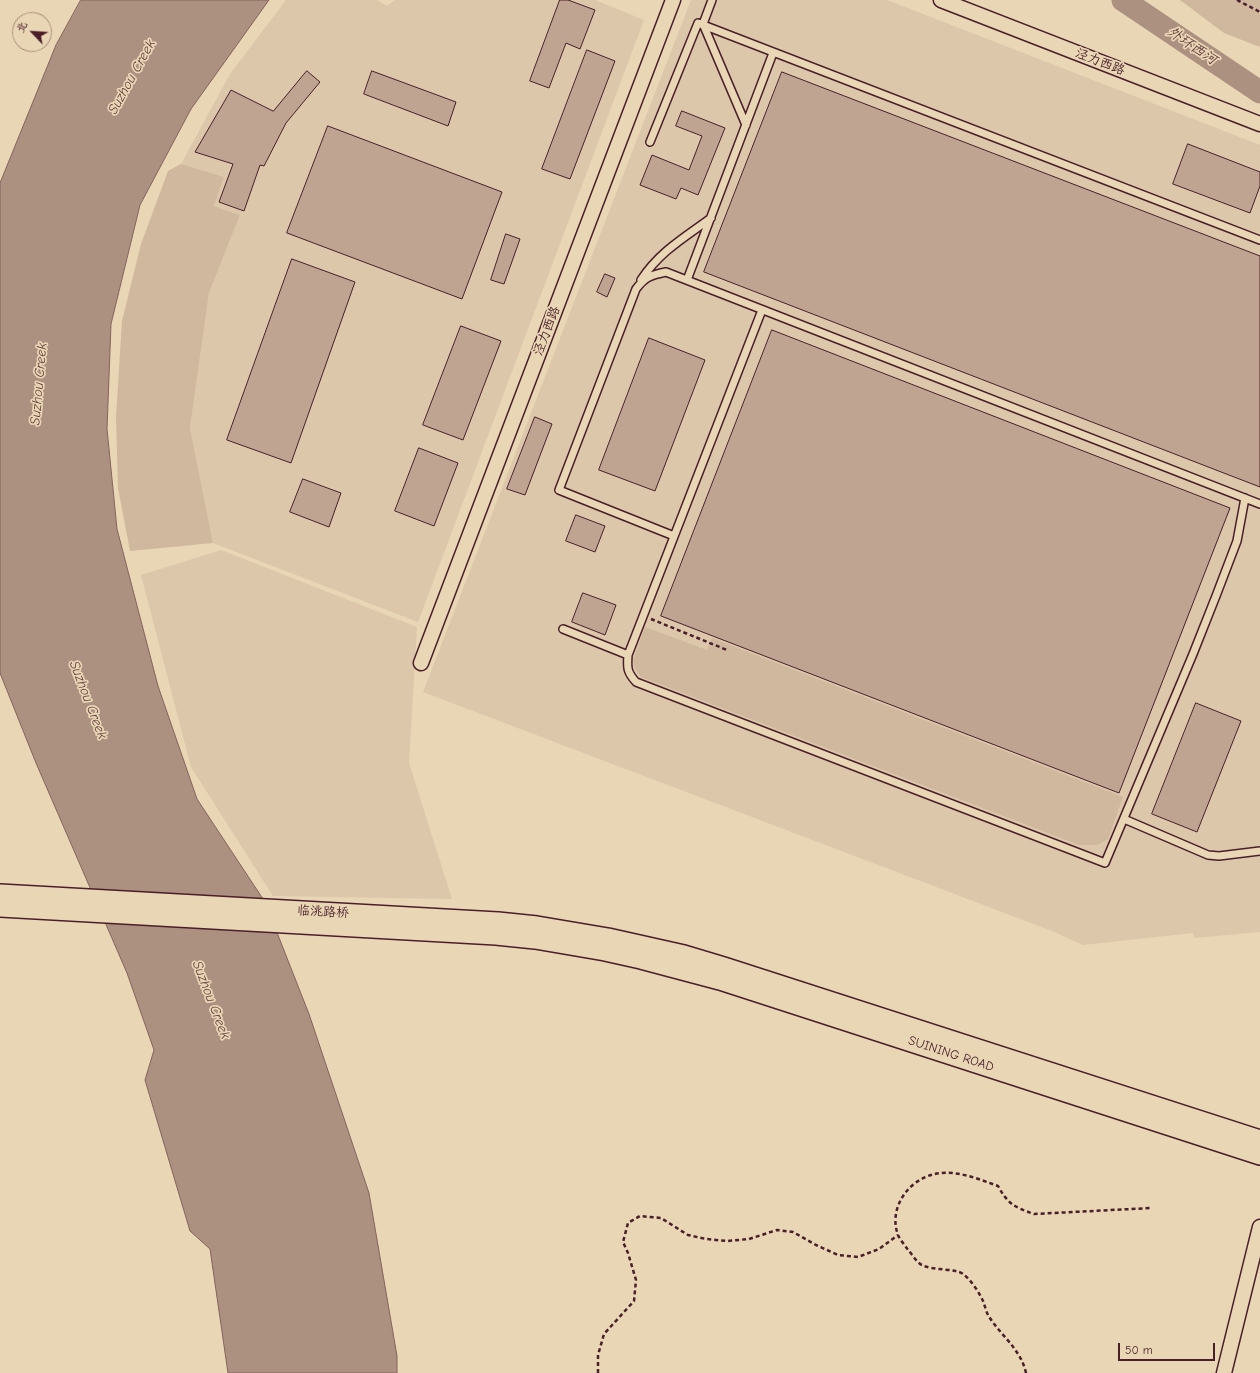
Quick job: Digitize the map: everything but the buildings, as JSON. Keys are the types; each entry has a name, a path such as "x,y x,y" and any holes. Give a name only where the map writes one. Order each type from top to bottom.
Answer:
{"main road":[{"name":"临洮路桥","path":"0,894 498,922 571,931 643,952"},
{"name":"临洮路桥","path":"0,907 496,935 643,952"},
{"name":"SUINING ROAD","path":"643,952 718,965 1260,1140"},
{"name":"SUINING ROAD","path":"643,952 707,976 1260,1155"}],"street":[{"name":"泾力西路","path":"421,663 673,0"},
{"name":"泾力西路","path":"941,0 1260,124"},
{"path":"1224,1373 1260,1227"}],"lane":[{"path":"712,0 702,24 746,125"},
{"path":"650,142 698,23 1260,240"},
{"path":"687,280 773,53"},
{"path":"674,536 560,490 636,289 650,267 661,254 711,218"},
{"path":"636,289 644,279 655,274 666,272 1260,504"},
{"path":"762,310 628,655 627,667 630,675 636,682 1105,864 1193,654 1237,541 1245,498"},
{"path":"563,630 628,655"},
{"path":"1124,820 1208,855 1219,856 1260,851"}],"path":[{"path":"1237,0 1260,12"},
{"path":"643,616 727,650"},
{"path":"1026,1373 1024,1364 1016,1350 988,1315 982,1300 973,1285 962,1274 951,1270 937,1270 921,1265 898,1235 895,1217 899,1202 911,1186 923,1177 942,1172 964,1174 998,1186 1005,1198 1018,1208 1034,1214 1151,1208"},
{"path":"598,1373 598,1355 604,1334 634,1301 636,1280 623,1242 628,1223 640,1216 661,1218 688,1234 706,1239 727,1241 749,1239 777,1230 793,1232 838,1255 858,1257 879,1250 898,1235"}],"shaded area":[{"path":"286,0 377,0 387,6 395,0 595,0 644,20 418,622 213,543 190,428 209,293 240,215 214,206 224,177 181,164 230,74"},
{"path":"691,0 887,0 1260,145 1260,932 1194,938 1193,933 1083,945 1052,931 423,692"},
{"path":"1180,0 1260,0 1260,47 1224,33"},
{"path":"181,164 224,177 214,206 240,215 209,293 190,428 213,543 130,551 118,488 116,417 122,321 141,244 168,171"},
{"path":"221,550 417,627 409,763 452,899 273,896 191,767 141,575"},
{"path":"645,627 707,650 712,638 1123,797 1108,839 1097,845 1079,845 641,677 635,669 633,660"}],"water":[{"name":"Suzhou Creek","path":"81,0 269,0 191,109 140,205 111,324 107,429 117,529 158,686 197,799 265,902 309,1014 369,1193 397,1356 397,1373 228,1373 210,1249 190,1231 145,1080 154,1050 127,973 36,763 0,673 0,183 56,45"}],"waterway":[{"name":"外环西河","path":"1123,0 1260,92"}]}
